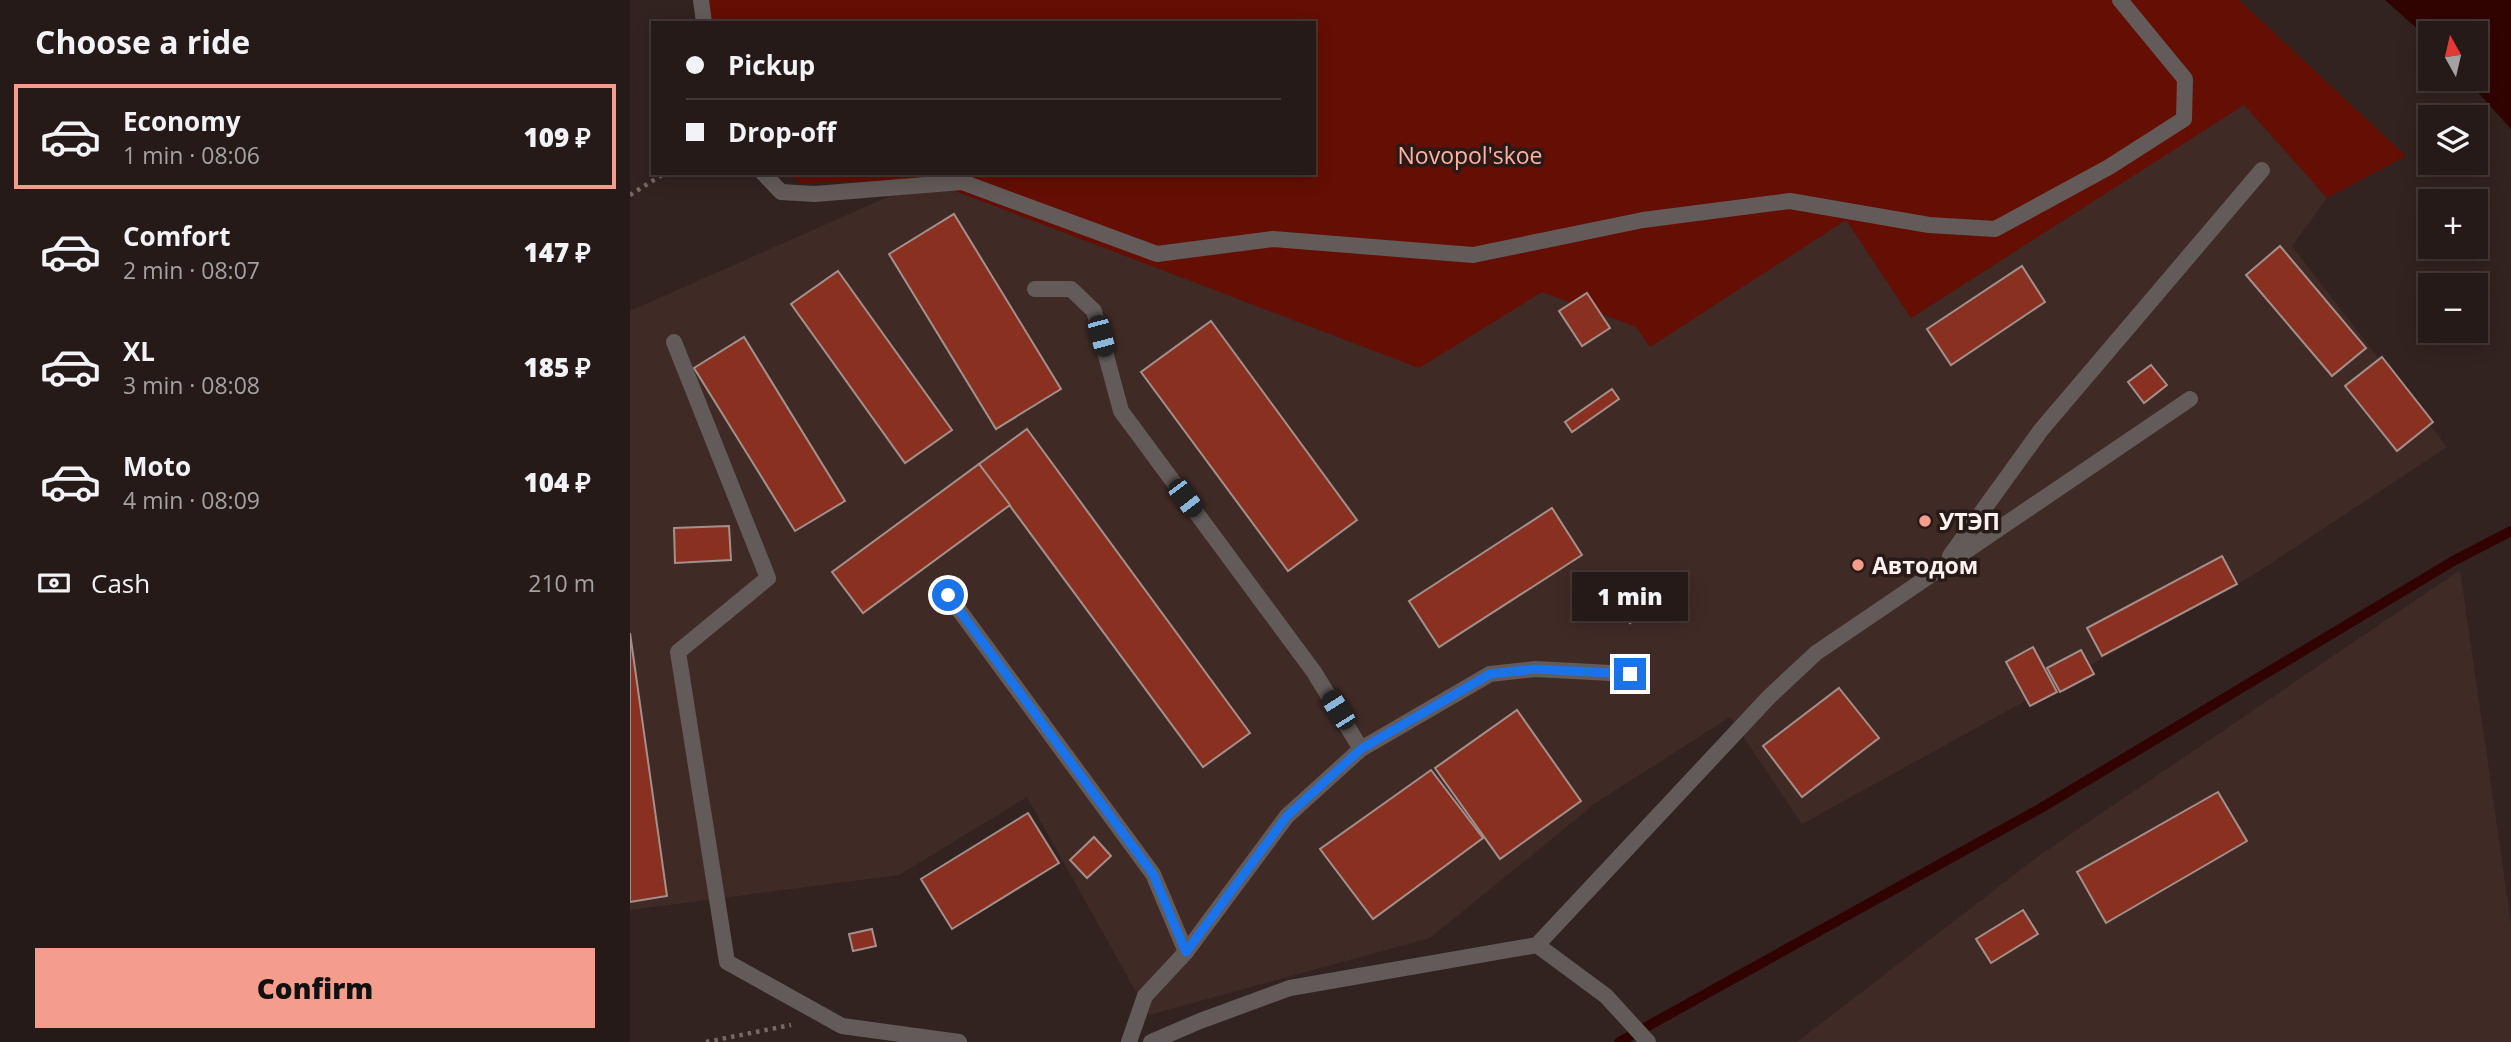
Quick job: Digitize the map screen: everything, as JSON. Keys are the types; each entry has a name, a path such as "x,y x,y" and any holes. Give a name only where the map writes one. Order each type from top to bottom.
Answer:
{"lane":[{"path":"701,0 704,21"},
{"path":"765,175 781,192 815,194 962,182 1157,254 1273,239 1473,255 1643,220 1790,201 1929,225 1996,229 2109,167 2184,119 2185,79 2120,0"},
{"path":"1942,567 2040,430 2262,170"},
{"path":"1035,289 1071,289 1094,311 1121,411 1314,672 1361,749"},
{"path":"674,342 768,578 678,652 727,962 842,1026 959,1042"},
{"path":"1152,1042 1290,988 1537,945 1769,697 1816,653 2190,398"},
{"path":"948,595 1153,874 1186,952"},
{"path":"1129,1042 1145,996 1186,952 1287,816 1361,749 1490,674 1535,669 1630,674"},
{"path":"1537,945 1606,996 1648,1042"}],"path":[{"path":"630,195 662,175"},
{"path":"706,1042 827,1018"}],"shaded area":[{"path":"2385,0 2511,0 2511,129 2477,91 2488,91 2488,21 2418,21 2418,29"},
{"path":"2244,104 2327,198 2292,246 2447,447 2250,577 1802,824 1730,717 1597,802 1430,938 1149,1015 1027,797 899,875 630,910 630,311 926,180 1591,262 1650,346 1846,219 1911,318"},
{"path":"2460,570 2511,923 2511,1042 1797,1042 2040,855"}],"green space":[{"name":"Novopol'skoe","path":"709,0 2239,0 2406,156 2327,198 2244,105 1911,318 1846,220 1650,347 1636,327 1542,292 1419,368 926,180 800,183 790,175 1316,175 1316,21 711,21"}],"building":[{"path":"954,214 1061,389 996,429 889,254"},
{"path":"2280,246 2366,348 2332,376 2246,275"},
{"path":"2022,266 2045,302 1951,365 1927,329"},
{"path":"838,271 952,430 905,463 791,304"},
{"path":"1587,293 1610,328 1582,346 1559,311"},
{"path":"1211,321 1357,520 1288,571 1141,372"},
{"path":"744,337 845,501 795,531 694,368"},
{"path":"2382,357 2433,422 2397,451 2345,386"},
{"path":"2151,365 2167,385 2144,403 2128,382"},
{"path":"1612,389 1619,399 1572,432 1565,422"},
{"path":"1027,429 1250,733 1203,767 979,464"},
{"path":"979,464 1010,505 863,613 832,572"},
{"path":"1552,508 1582,555 1439,647 1409,601"},
{"path":"729,526 731,560 675,563 674,528"},
{"path":"2222,556 2237,584 2102,656 2087,628"},
{"path":"1631,578 1652,608 1630,623 1609,593"},
{"path":"630,633 667,896 630,902"},
{"path":"2033,647 2057,692 2030,706 2006,662"},
{"path":"2081,650 2094,674 2060,692 2047,668"},
{"path":"1839,688 1879,738 1802,797 1763,746"},
{"path":"1517,710 1581,801 1500,859 1435,768"},
{"path":"1431,770 1483,838 1373,919 1320,849"},
{"path":"2218,792 2247,841 2106,923 2077,872"},
{"path":"1028,813 1059,863 952,929 921,879"},
{"path":"1094,837 1111,856 1087,878 1070,860"},
{"path":"2023,910 2038,934 1991,963 1976,939"},
{"path":"872,929 876,946 853,951 849,934"}],"waterway":[{"path":"1619,1042 2041,808 2455,560 2511,531"}],"place":[{"name":"УТЭП","path":"1925,521"},
{"name":"Автодом","path":"1858,565"}],"route":[{"path":"948,595 1153,874 1186,952 1287,816 1361,749 1490,674 1535,669 1630,674"}]}
